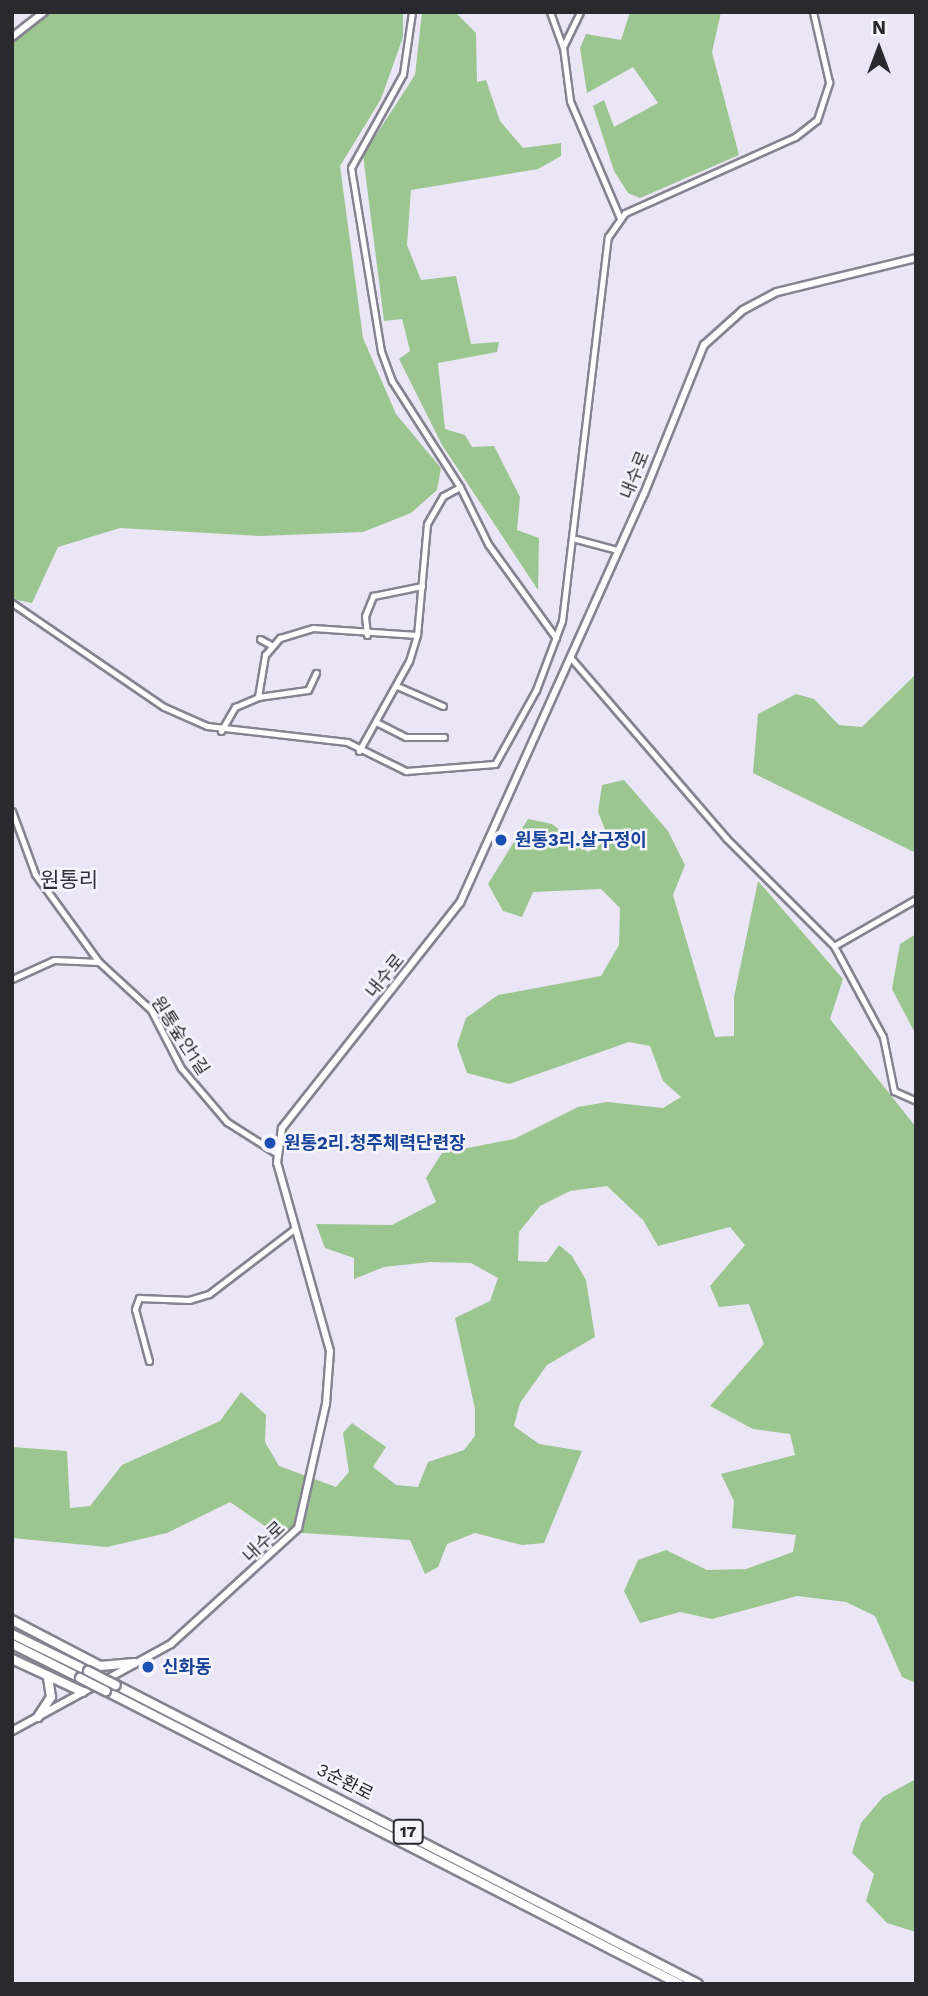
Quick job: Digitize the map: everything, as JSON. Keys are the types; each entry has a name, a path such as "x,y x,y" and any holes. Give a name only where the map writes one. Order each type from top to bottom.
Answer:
{"highway":[{"path":"12,1620 100,1666 134,1663"},
{"name":"3순환로","path":"12,1634 654,1958 700,1984"},
{"name":"3순환로","path":"12,1644 678,1983"},
{"path":"12,1659 48,1679 83,1692"},
{"path":"100,1666 103,1680"},
{"path":"73,1688 91,1682 100,1666"},
{"path":"38,1717 51,1697 48,1679"}],"street":[{"path":"12,37 44,12"},
{"path":"412,12 403,74 351,168 353,204 392,381 460,486 488,544 556,638"},
{"path":"550,12 564,47 581,135 620,218"},
{"path":"564,47 580,12"},
{"path":"12,603 164,707 221,731 326,738 406,771 495,764 517,732 556,638 576,539 598,286 608,237 620,218 795,137 817,120 829,82 813,12"},
{"name":"내수로","path":"12,1731 188,1630 292,1535 303,1517 331,1365 325,1314 294,1230 276,1153 293,1110 460,903 617,550 690,368 723,324 777,292 916,258"},
{"path":"359,751 378,723 397,686 417,635 427,524 443,496 460,486"},
{"path":"576,539 617,550"},
{"path":"367,635 365,616 373,596 422,586"},
{"path":"271,645 313,628 367,635 417,635"},
{"path":"260,639 271,645"},
{"path":"258,697 271,645"},
{"path":"570,657 734,847 834,946 883,1037 894,1091 916,1101"},
{"path":"221,731 235,707 258,697 308,690 316,674"},
{"path":"397,686 443,706"},
{"path":"378,723 406,737 444,737"},
{"name":"원통숲안1길","path":"12,811 18,833 55,907 99,962 151,1010 181,1068 227,1122 276,1153"},
{"path":"12,838 18,833"},
{"path":"834,946 916,899"},
{"path":"12,979 54,960 99,962"},
{"path":"149,1361 135,1309 139,1298 189,1300 209,1294 294,1230"}],"green space":[{"path":"51,12 403,12 403,37 381,99 340,166 363,338 396,414 441,468 437,490 411,513 363,532 260,536 120,528 58,547 32,603 12,599 12,43"},
{"path":"422,12 455,12 476,33 477,82 486,80 500,121 523,148 561,143 561,156 538,169 411,190 407,245 421,280 456,276 471,344 499,342 497,352 438,363 445,429 465,435 472,447 494,446 520,497 517,530 539,538 538,590 442,445 399,359 410,351 402,319 384,321 363,155 415,75"},
{"path":"630,12 721,12 712,52 739,155 640,198 628,193 614,171 593,106 604,100 614,127 658,103 633,67 587,93 580,48 586,34 621,40"},
{"path":"916,674 916,853 753,773 758,714 796,694 814,699 839,725 862,727"},
{"path":"624,780 668,831 685,865 673,895 715,1037 734,1036 734,997 758,881 843,979 830,1019 916,1127 916,1683 902,1677 875,1616 846,1602 797,1596 712,1619 680,1612 640,1623 624,1591 638,1560 666,1550 707,1570 746,1569 793,1552 796,1535 732,1528 734,1501 721,1474 795,1455 790,1434 753,1429 710,1406 764,1344 749,1304 719,1307 710,1286 745,1245 730,1227 658,1246 643,1220 607,1186 570,1191 540,1206 519,1232 518,1261 547,1262 559,1245 572,1256 586,1280 595,1337 547,1365 520,1403 514,1426 539,1444 582,1451 544,1543 522,1545 475,1533 447,1544 438,1567 425,1574 410,1540 272,1531 230,1502 167,1533 107,1547 12,1538 12,1447 67,1451 70,1508 90,1506 122,1465 220,1421 241,1392 266,1415 265,1442 279,1466 336,1487 349,1472 343,1433 352,1423 386,1447 373,1467 396,1485 418,1487 428,1462 464,1450 475,1436 475,1409 455,1318 490,1301 498,1278 471,1263 430,1262 384,1267 354,1279 354,1258 325,1248 316,1224 392,1225 436,1202 426,1178 442,1153 514,1139 578,1107 607,1102 663,1108 681,1097 663,1081 650,1046 629,1042 509,1084 467,1073 457,1045 466,1018 498,995 601,976 619,945 620,908 601,889 533,892 522,917 503,911 488,884 528,819 552,824 588,852 609,839 598,812 602,785"},
{"path":"916,934 916,1035 892,989 900,944"},
{"path":"916,1779 916,1932 887,1923 866,1901 874,1874 852,1853 861,1823 883,1797"}],"place":[{"name":"원통3리.살구정이","path":"501,840"},
{"name":"원통2리.청주체력단련장","path":"270,1143"},
{"name":"신화동","path":"148,1667"}],"district":[{"name":"원통리","path":"69,880"}]}
